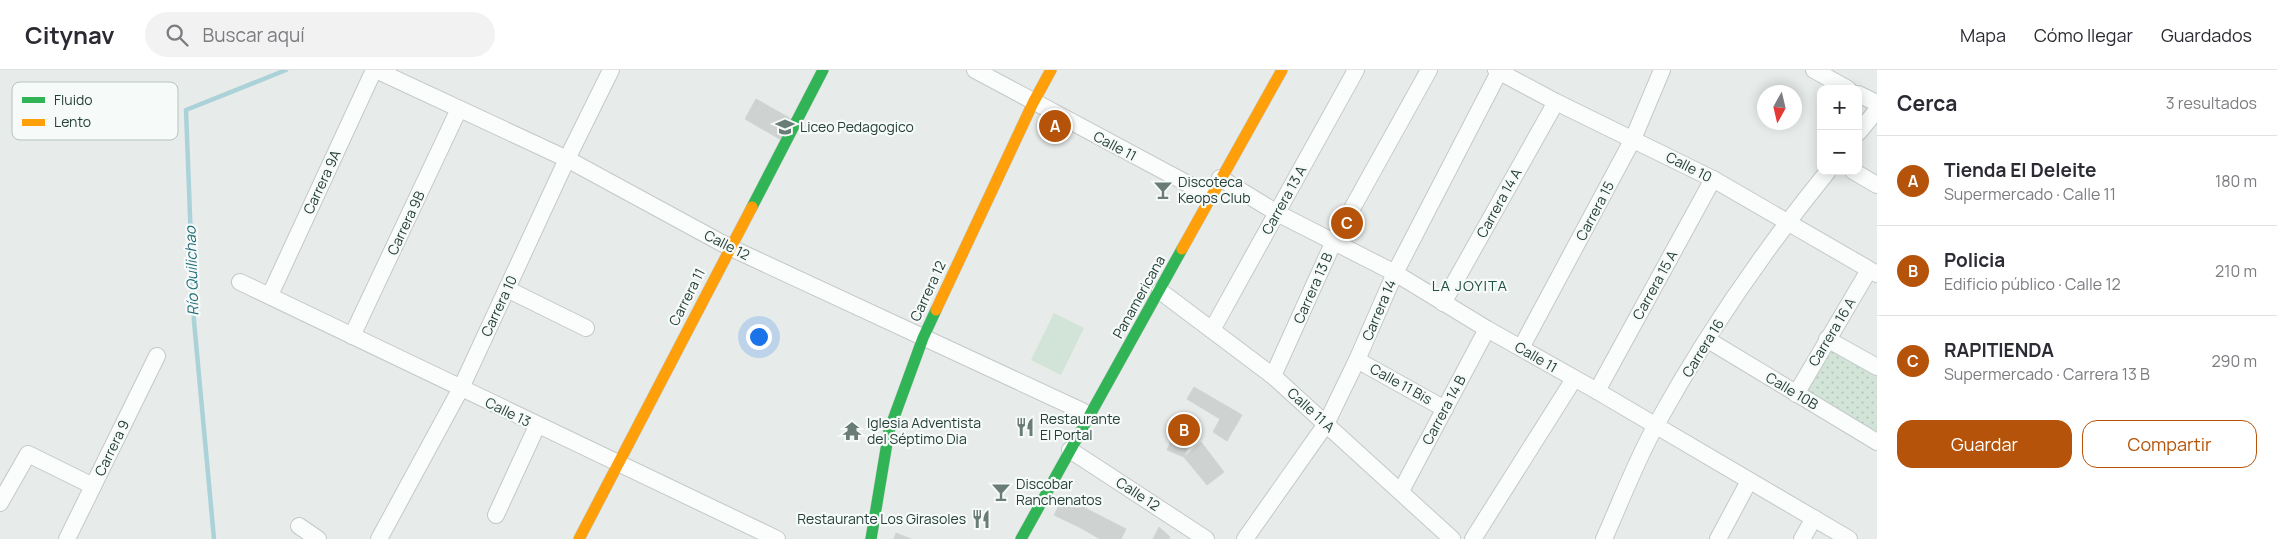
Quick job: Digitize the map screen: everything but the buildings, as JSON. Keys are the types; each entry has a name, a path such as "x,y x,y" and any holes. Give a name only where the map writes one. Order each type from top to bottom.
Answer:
{"main road":[{"name":"Carrera 11","path":"579,539 729,247 823,70"},
{"name":"Carrera 12","path":"871,539 889,431 923,338 1033,103 1051,70"},
{"name":"Panamericana","path":"1011,539 1153,287 1203,192 1272,70"},
{"name":"Panamericana","path":"1021,539 1160,291 1220,178 1282,70"}],"street":[{"name":"Calle 12","path":"375,70 567,159 729,247 1082,411"},
{"name":"Carrera 9A","path":"270,295 375,70"},
{"name":"Carrera 10","path":"379,539 460,388 567,159 611,70"},
{"name":"Calle 11","path":"975,70 1033,103 1203,192"},
{"name":"Carrera 13 A","path":"1212,330 1356,70"},
{"name":"Carrera 13 B","path":"1273,376 1334,241 1429,70"},
{"name":"Carrera 15","path":"1521,348 1633,139 1662,70"},
{"path":"1814,70 1841,85"},
{"name":"Calle 10","path":"1497,71 1713,179 1873,272"},
{"name":"Carrera 14","path":"1244,539 1326,424 1357,360 1395,273 1497,71"},
{"path":"1862,96 1877,103"},
{"name":"Carrera 14 A","path":"1443,303 1556,102"},
{"name":"Carrera 9B","path":"352,336 459,109"},
{"path":"1861,130 1877,110"},
{"name":"Carrera 16","path":"1604,539 1655,426 1708,340 1787,222 1825,175"},
{"path":"1860,175 1877,185"},
{"name":"Calle 11","path":"1220,178 1278,212 1395,273 1487,329 1597,391 1849,539"},
{"name":"Carrera 15 A","path":"1597,391 1713,179"},
{"name":"Carrera 16 A","path":"1796,394 1827,339 1873,272"},
{"name":"Calle 13","path":"240,282 537,426 777,539"},
{"path":"507,289 586,328"},
{"name":"Calle 11 A","path":"1160,291 1273,376 1452,539"},
{"name":"Carrera 14 B","path":"1401,491 1487,329"},
{"path":"1827,339 1877,368"},
{"name":"Calle 10B","path":"1708,340 1877,442"},
{"name":"Carrera 9","path":"67,539 157,356"},
{"name":"Calle 11 Bis","path":"1357,360 1445,409"},
{"path":"1473,539 1574,379"},
{"path":"496,515 537,426"},
{"name":"Calle 12","path":"1070,450 1206,539"},
{"path":"0,503 28,454 93,486"},
{"path":"1718,539 1749,481"},
{"path":"1802,539 1814,518"},
{"path":"299,526 318,539"}],"green space":[{"path":"1054,313 1084,328 1061,375 1031,360"},
{"path":"1830,343 1877,370 1877,437 1802,391"}],"waterway":[{"name":"Río Quilichao","path":"214,539 194,321 186,110 286,70"}],"traffic: fast":[{"path":"752,207 823,70"},
{"path":"1021,539 1182,249"},
{"path":"871,539 889,431 923,338 936,310"}],"traffic: slow":[{"path":"936,310 1033,103 1051,70"},
{"path":"1182,249 1282,70"},
{"path":"579,539 752,207"}],"place":[{"name":"Tienda El Deleite","path":"1055,126"},
{"name":"Liceo Pedagogico","path":"785,127"},
{"name":"Discoteca Keops Club","path":"1163,190"},
{"name":"RAPITIENDA","path":"1347,223"},
{"name":"Restaurante El Portal","path":"1025,427"},
{"name":"Policia","path":"1184,430"},
{"name":"Iglesia Adventista del Séptimo Dia","path":"852,431"},
{"name":"Discobar Ranchenatos","path":"1001,492"},
{"name":"Restaurante Los Girasoles","path":"981,519"}],"district":[{"name":"LA JOYITA","path":"1470,286"}]}
